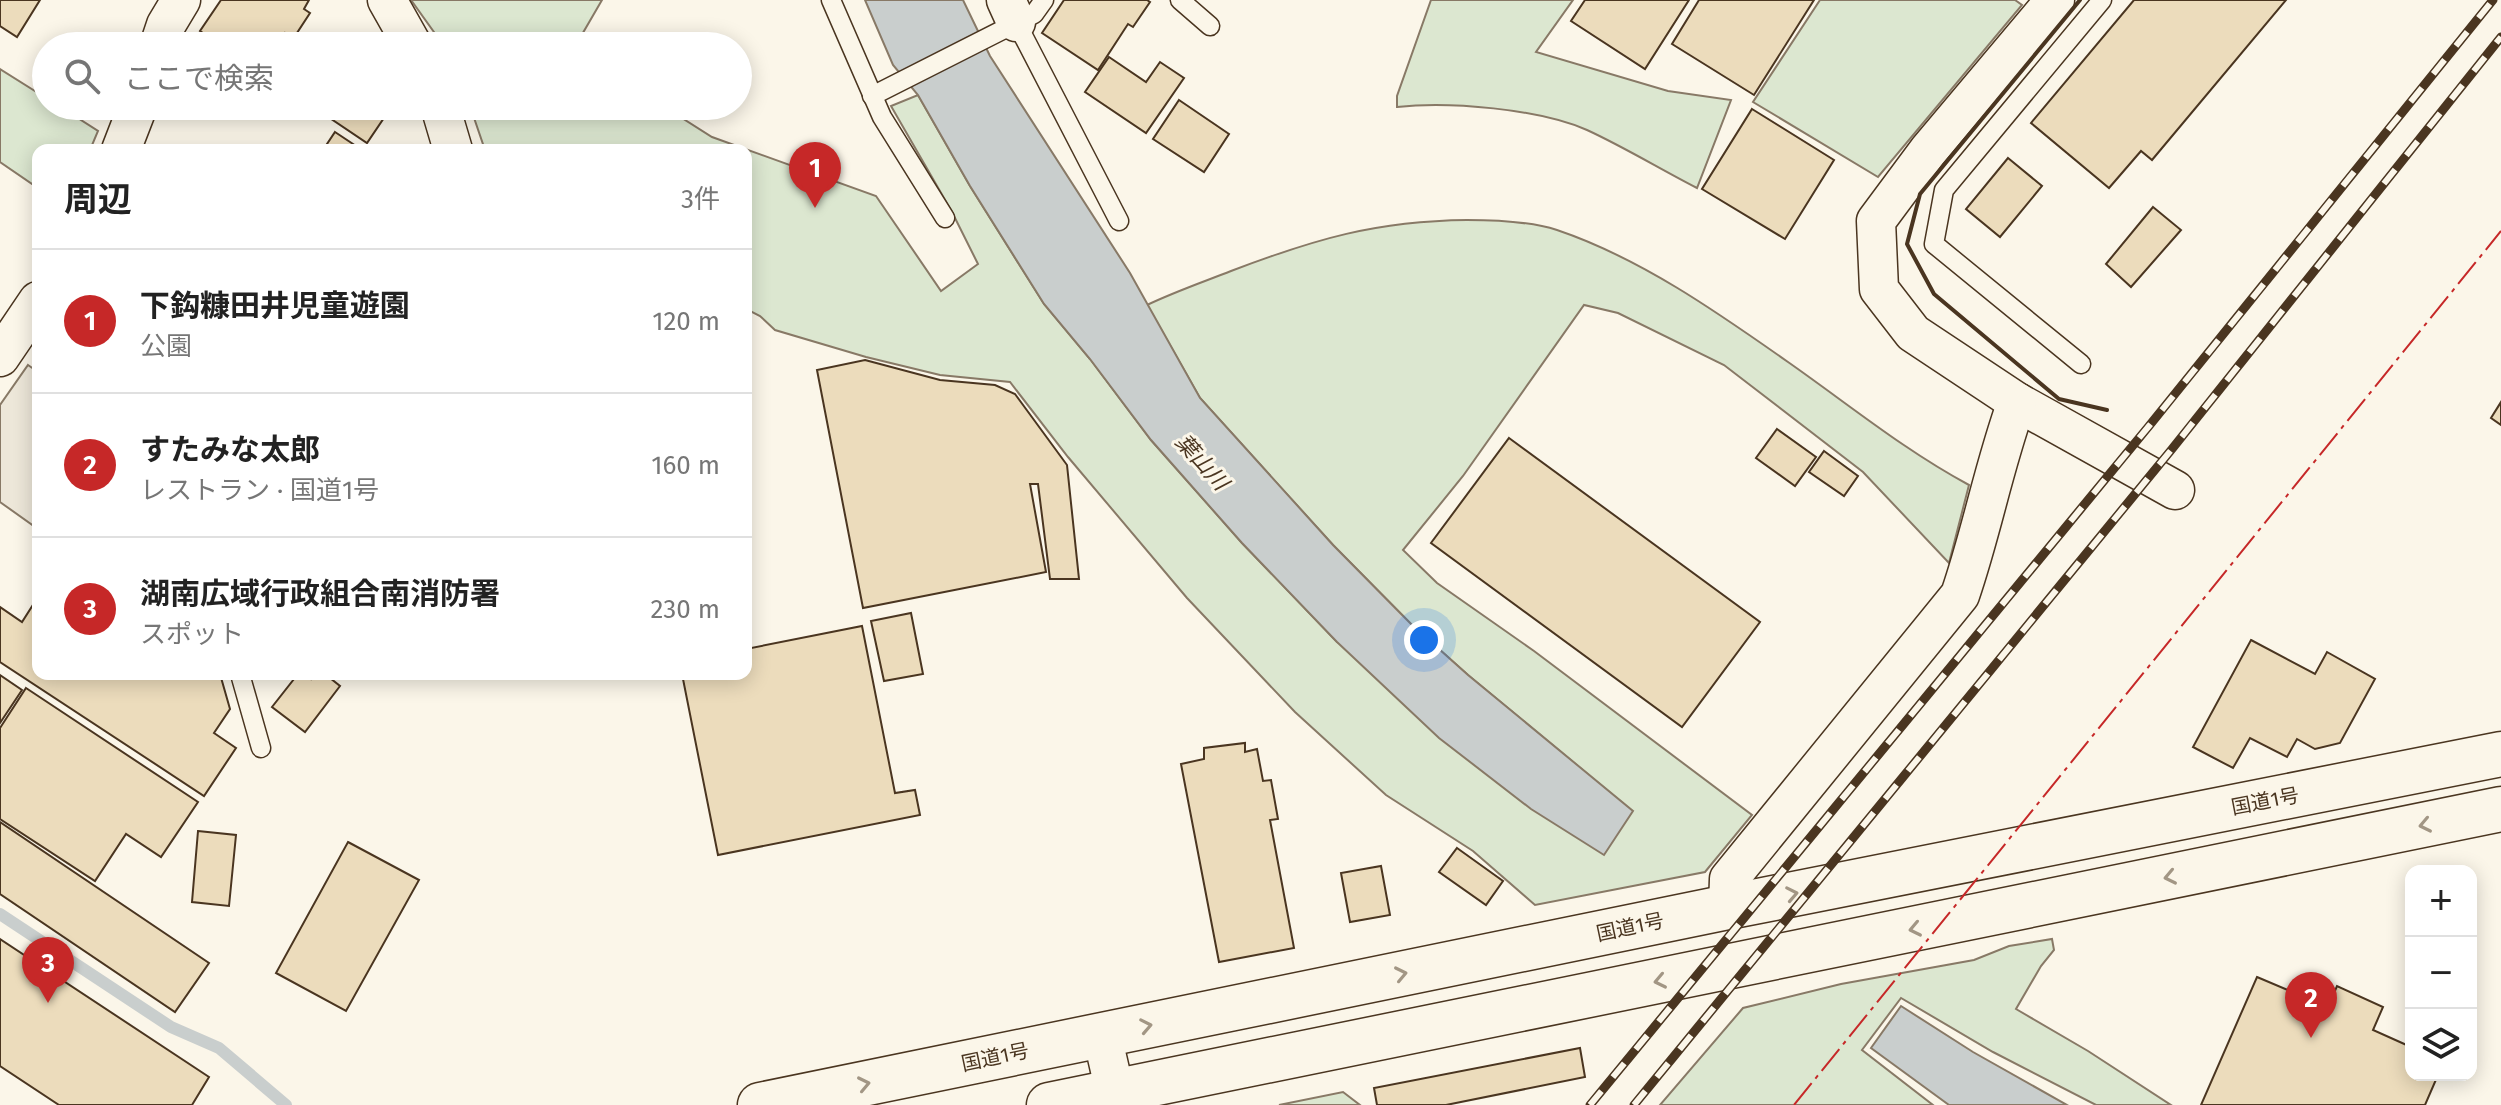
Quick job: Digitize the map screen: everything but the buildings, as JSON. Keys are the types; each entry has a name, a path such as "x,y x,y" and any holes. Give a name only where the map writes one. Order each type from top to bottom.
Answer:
{"highway":[{"name":"国道1号","path":"760,1105 1728,907 2501,754"},
{"path":"1049,1105 1120,1098 2501,809"}],"street":[{"path":"164,32 181,0"},
{"path":"387,0 405,32"},
{"path":"2055,0 1928,151 1876,221 1879,289 1913,333 2017,402 2175,490"},
{"path":"123,144 133,120"},
{"path":"444,120 451,144"},
{"path":"0,357 32,310"},
{"path":"1728,907 1729,879 1960,595 2002,444 2017,402"},
{"path":"1102,1035 1120,1098"}],"lane":[{"path":"831,0 877,94 882,117 945,218"},
{"path":"1180,0 1210,26"},
{"path":"2081,364 1934,244 1944,190 2102,0"},
{"path":"877,94 1016,13 1119,221"},
{"path":"242,680 261,748"}],"green space":[{"path":"411,0 602,0 583,32 434,32"},
{"path":"1431,0 1573,0 1536,52 1668,91 1731,100 1697,188 1587,130 1567,123 1494,108 1442,105 1397,107 1397,96"},
{"path":"1820,0 2015,0 2022,5 1878,177 1753,102"},
{"path":"0,69 32,89 32,120 81,120 98,131 93,144 32,144 32,184 0,162"},
{"path":"918,95 970,186 1044,304 1151,440 1242,543 1337,642 1632,811 1468,675 1411,624 1333,545 1200,398 1147,305 1291,250 1374,228 1478,220 1524,223 1557,230 1618,255 1677,288 1761,343 1899,442 1969,485 1949,563 1863,472 1724,365 1618,313 1584,305 1463,476 1403,550 1437,583 1534,651 1752,815 1705,872 1535,905 1473,851 1386,795 1295,712 1187,598 1068,457 1010,382 940,375 866,357 775,330 752,312 752,151 876,196 941,291 978,264 891,106"},
{"path":"475,120 685,120 712,137 731,144 483,144"},
{"path":"2052,939 2054,950 2016,1009 2171,1105 2096,1105 1993,1052 1901,998 1862,1050 1933,1105 1660,1105 1743,1008 1841,984 1974,960 2009,946"},
{"path":"1343,1092 1360,1105 1279,1105"}],"shaded area":[{"path":"28,365 32,368 32,525 0,502 0,405"}],"water":[{"name":"葉山川","path":"865,0 963,0 990,56 1130,273 1200,398 1333,545 1411,624 1633,811 1604,855 1531,809 1439,738 1337,642 1242,543 1151,440 1044,304 970,186 918,95 893,65"},
{"path":"1901,1006 1973,1052 2067,1105 1949,1105 1871,1048"}],"waterway":[{"path":"0,914 171,1027 219,1048 286,1105"}],"railway":[{"path":"1590,1105 2149,426 2493,0"},
{"path":"1634,1105 2172,449 2501,37"}],"wall":[{"path":"2080,0 1920,194 1907,244 1934,294 2059,399 2107,410"}],"power":[{"path":"1794,1105 2501,231"}],"place":[{"name":"下鈎糠田井児童遊園","path":"815,208"},
{"name":"湖南広域行政組合南消防署","path":"48,1003"},
{"name":"すたみな太郎","path":"2311,1038"}]}
